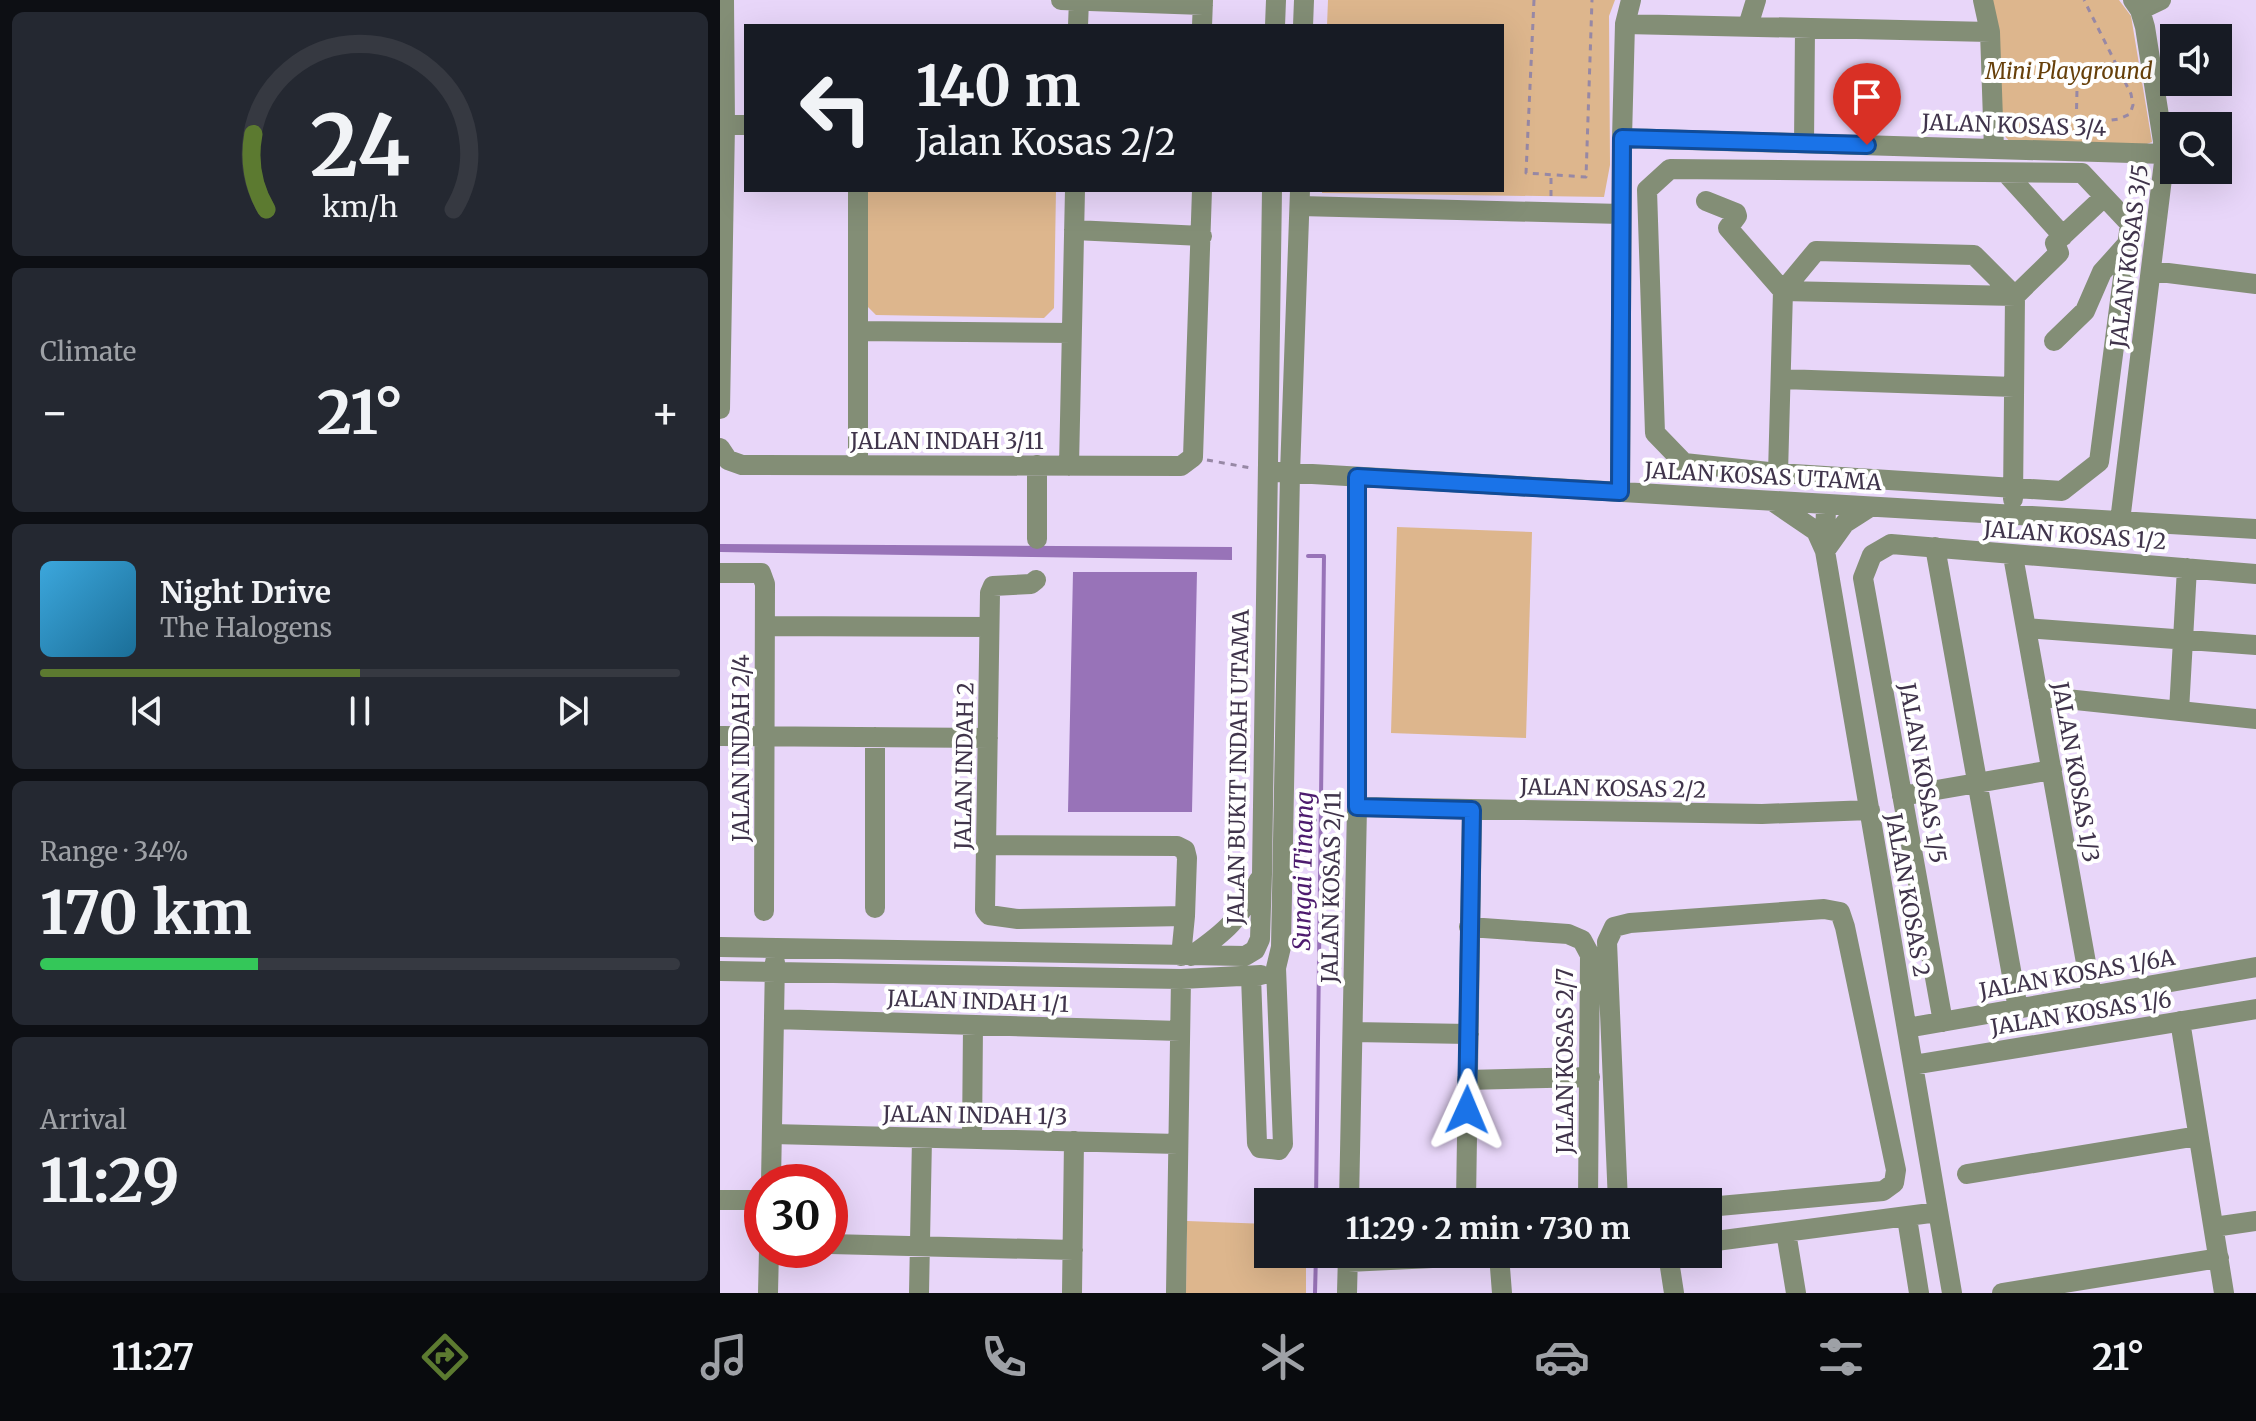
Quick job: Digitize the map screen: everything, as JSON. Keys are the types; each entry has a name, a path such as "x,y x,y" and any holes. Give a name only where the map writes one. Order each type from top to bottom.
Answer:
{"street":[{"path":"720,409 736,125 724,0"},
{"path":"1061,0 1203,10"},
{"path":"1078,24 1079,0"},
{"path":"1275,24 1276,0"},
{"path":"1303,24 1304,0"},
{"path":"1620,492 1622,138 1625,24 1631,0"},
{"path":"1748,26 1756,0"},
{"path":"1983,0 1990,32 1994,149"},
{"path":"2137,5 2161,0"},
{"name":"JALAN KOSAS 3/5","path":"2137,5 2160,127"},
{"path":"1625,24 1990,32"},
{"path":"1804,144 1805,29"},
{"name":"JALAN KOSAS 3/4","path":"1622,138 2160,154"},
{"path":"1670,169 2082,173 2104,197 2130,224 2099,462 2062,491 1778,473 1684,463 1655,433 1647,190 1670,169"},
{"path":"2006,173 2063,236"},
{"name":"JALAN KOSAS 3/5","path":"2120,521 2162,184"},
{"path":"858,192 858,464"},
{"path":"1069,466 1075,192"},
{"path":"1187,461 1202,236 1202,192"},
{"name":"JALAN BUKIT INDAH UTAMA","path":"720,947 1186,956 1245,956 1255,950 1260,939 1262,874 1272,192"},
{"path":"2013,515 2015,296 2059,253 2055,243 2104,197"},
{"path":"1300,198 1621,214"},
{"name":"JALAN BUKIT INDAH UTAMA","path":"1251,976 1257,1143 1260,1148 1274,1151 1283,1144 1276,968 1281,947 1290,473 1300,198"},
{"path":"1706,201 1736,213 1728,228 1783,291 2015,296"},
{"path":"1074,230 1202,236"},
{"path":"2054,341 2085,311 2102,272 2128,243"},
{"path":"1778,473 1783,291 1816,251 1974,255 2015,296"},
{"path":"2152,271 2256,284"},
{"path":"858,331 1072,333"},
{"path":"1782,379 2014,387"},
{"name":"JALAN INDAH 3/11","path":"720,448 728,460 742,465 1069,466 1187,461"},
{"path":"1037,465 1037,539"},
{"name":"JALAN KOSAS UTAMA","path":"1266,472 2256,529"},
{"name":"JALAN KOSAS 2/11","path":"1349,1188 1357,807 1357,477"},
{"path":"1772,501 1816,531 1825,551"},
{"name":"JALAN KOSAS 2","path":"1826,504 1825,551 1952,1293"},
{"path":"1825,551 1845,523 1870,507"},
{"name":"JALAN KOSAS 1/2","path":"1891,544 2256,574"},
{"name":"JALAN KOSAS 1/5","path":"1891,544 1872,555 1863,578 1942,1015"},
{"path":"1935,547 2018,1009"},
{"name":"JALAN KOSAS 1/3","path":"2013,556 2092,996"},
{"path":"2179,711 2187,568"},
{"name":"JALAN INDAH 2/4","path":"720,573 761,573 765,584 764,911"},
{"name":"JALAN INDAH 2","path":"1018,919 996,918 985,910 990,593 993,586 1031,584 1036,580"},
{"path":"765,626 989,627"},
{"path":"2026,628 2256,645"},
{"path":"2038,696 2256,719"},
{"path":"720,736 988,738"},
{"path":"875,737 875,908"},
{"path":"1902,796 2052,770"},
{"name":"JALAN KOSAS 2/2","path":"1357,807 1762,814 1870,810"},
{"path":"1466,1188 1472,810"},
{"path":"987,845 1177,846 1185,850 1186,956 1217,938 1244,911 1262,874"},
{"path":"1617,1188 1607,942 1614,927 1630,923 1824,909 1840,912 1896,1170 1894,1183 1883,1191 1722,1206"},
{"path":"1018,975 1018,919 1185,916"},
{"name":"JALAN KOSAS 2/7","path":"1469,927 1568,934 1582,940 1590,955 1588,1188"},
{"path":"771,1164 775,948"},
{"name":"JALAN KOSAS 1/6A","path":"1906,1022 1942,1015 2018,1009 2256,967"},
{"path":"720,971 1181,979 1264,975 1276,968"},
{"path":"1176,1293 1181,979"},
{"name":"JALAN KOSAS 1/6","path":"1913,1065 2256,1009"},
{"name":"JALAN INDAH 1/1","path":"774,1019 1180,1031"},
{"path":"2180,1021 2224,1293"},
{"path":"972,1139 973,1025"},
{"path":"1353,1032 1469,1034"},
{"path":"1467,1080 1590,1077"},
{"name":"JALAN INDAH 1/3","path":"772,1134 1178,1144"},
{"path":"1967,1174 2198,1136"},
{"path":"919,1293 922,1138"},
{"path":"1072,1293 1074,1141"},
{"path":"720,1200 744,1200"},
{"path":"1793,1200 1796,1293"},
{"path":"1722,1240 1938,1212"},
{"path":"1907,1218 1919,1293"},
{"path":"2214,1227 2256,1221"},
{"path":"848,1244 1073,1250"},
{"path":"2002,1293 2219,1258"},
{"path":"768,1293 769,1268"},
{"path":"1347,1293 1348,1268"},
{"path":"1500,1268 1502,1293"},
{"path":"1670,1268 1674,1293"}],"path":[{"path":"1534,0 1526,173 1586,177 1592,0"},
{"path":"2076,125 2119,119 2130,114 2133,105 2120,69 2084,0"},
{"path":"2075,135 2077,89 2080,85 2135,62"},
{"path":"1550,211 1551,175"},
{"path":"1187,461 1266,472"},
{"path":"1297,818 1340,822"}],"green space":[{"path":"1328,0 1615,0 1609,16 1610,165 1604,197 1322,193 1504,192 1504,24 1327,24"},
{"name":"Mini Playground","path":"1992,0 2119,0 2131,16 2152,142 2139,147 2012,144 2001,132"},
{"path":"868,192 1056,192 1054,308 1044,318 876,315 866,305"},
{"path":"1397,527 1532,532 1526,738 1391,733"},
{"path":"1187,1221 1254,1223 1254,1268 1306,1268 1306,1293 1186,1293"}],"shaded area":[{"path":"720,544 1232,547 1232,560 720,552"},
{"path":"1073,572 1197,572 1192,812 1068,812"}],"waterway":[{"name":"Sungai Tinang","path":"1308,556 1324,556 1316,1188"},
{"name":"Sungai Tinang","path":"1315,1293 1316,1268"}],"route":[{"path":"1467,1110 1472,810 1357,807 1357,477 1620,492 1622,138 1867,145"}]}
